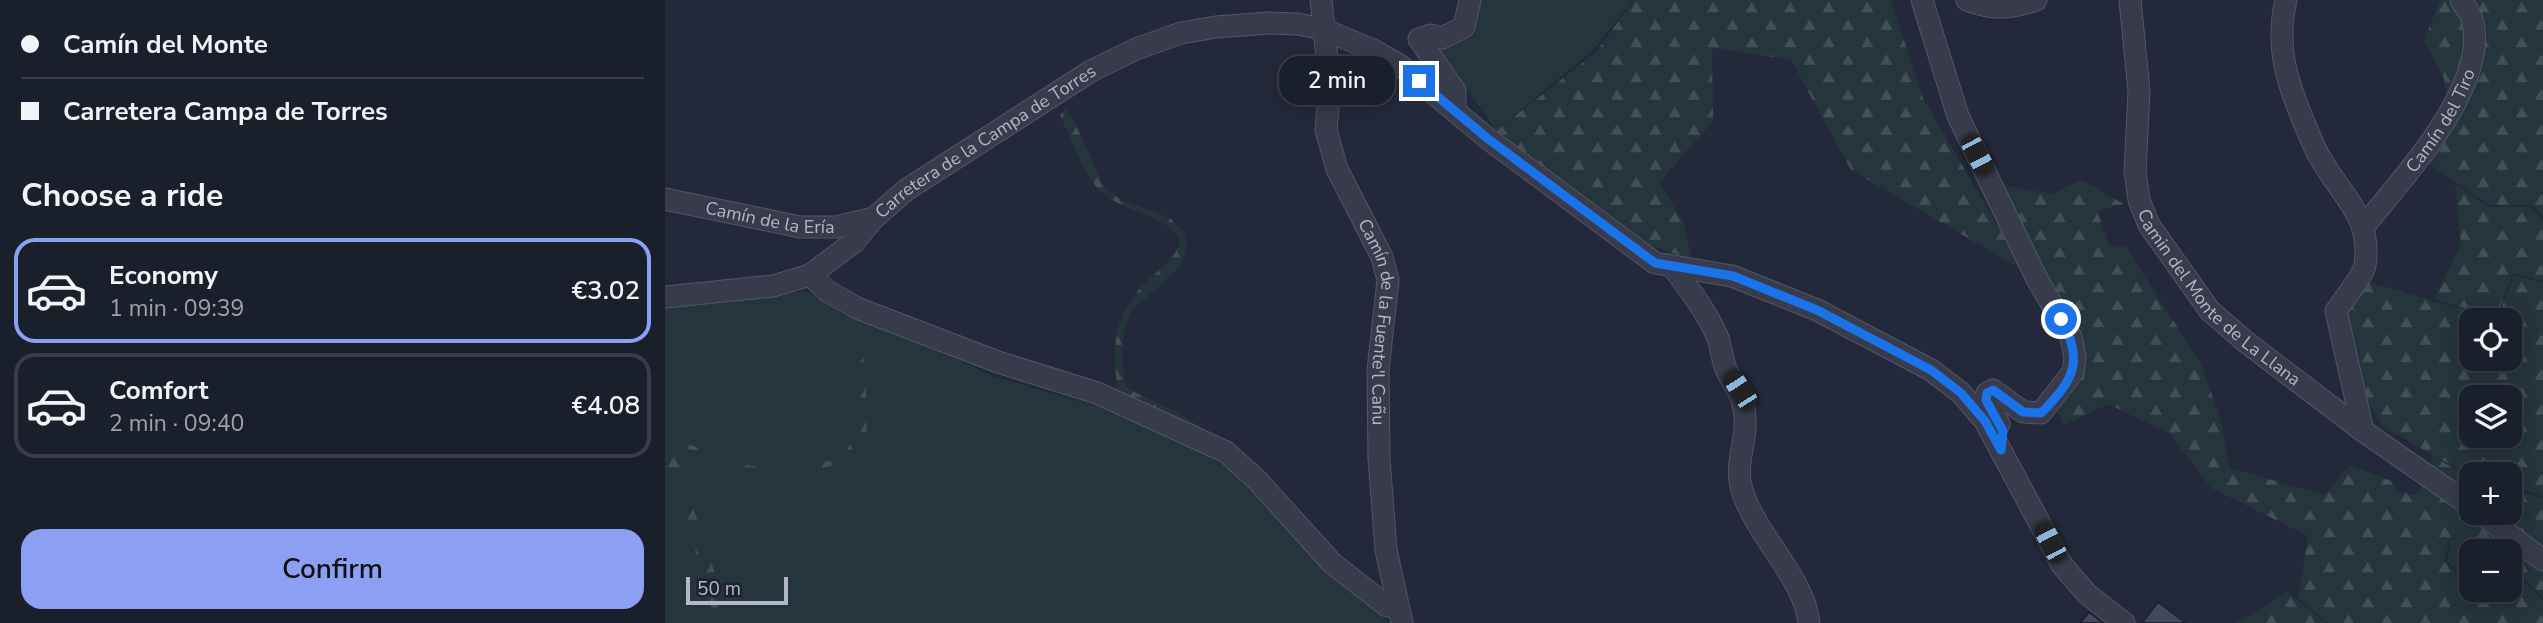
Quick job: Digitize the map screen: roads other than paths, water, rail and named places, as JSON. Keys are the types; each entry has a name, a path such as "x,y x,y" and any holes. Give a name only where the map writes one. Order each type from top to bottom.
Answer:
{"street":[{"name":"Camín de la Fuente'l Cañu","path":"1321,0 1330,86 1326,130 1337,169 1382,257 1388,280 1378,370 1379,458 1386,550 1400,616"},
{"path":"1455,111 1455,91 1419,39 1431,35 1442,38 1464,27 1470,0"},
{"path":"1921,0 1958,116 2037,279 2071,337 2075,358 2073,372 2041,413 2023,412 1993,390 1987,393 1986,400 2003,431 2001,450"},
{"path":"1967,0 1990,8 2010,8 2036,0"},
{"name":"Camin del Monte de La Llana","path":"2130,0 2139,91 2135,171 2139,200 2149,225 2210,312 2363,431 2459,498"},
{"path":"2286,0 2280,23 2283,60 2293,95 2320,159 2364,226 2365,267 2336,311 2363,431"},
{"name":"Camín del Tiro","path":"2364,226 2418,160 2463,91 2473,51 2472,19 2461,0"},
{"name":"Carretera de la Campa de Torres","path":"665,298 773,286 810,275 854,242 874,218 906,190 949,160 1091,71 1136,49 1181,33 1216,27 1269,23 1323,29 1373,50 1401,66 1455,111 1655,263 1733,276 1817,310 1931,370 1961,393 1985,421 2062,565 2087,594 2124,623"},
{"name":"Camín de la Ería","path":"665,199 800,227 836,227 874,218"},
{"path":"1672,266 1699,303 1717,338 1727,370 1740,390 1745,422 1737,475 1742,493 1752,517 1800,592 1809,623"},
{"path":"810,275 827,291 857,308 998,362 1097,393 1226,452 1257,480 1332,563 1400,616"},
{"path":"2496,525 2543,560"}]}
